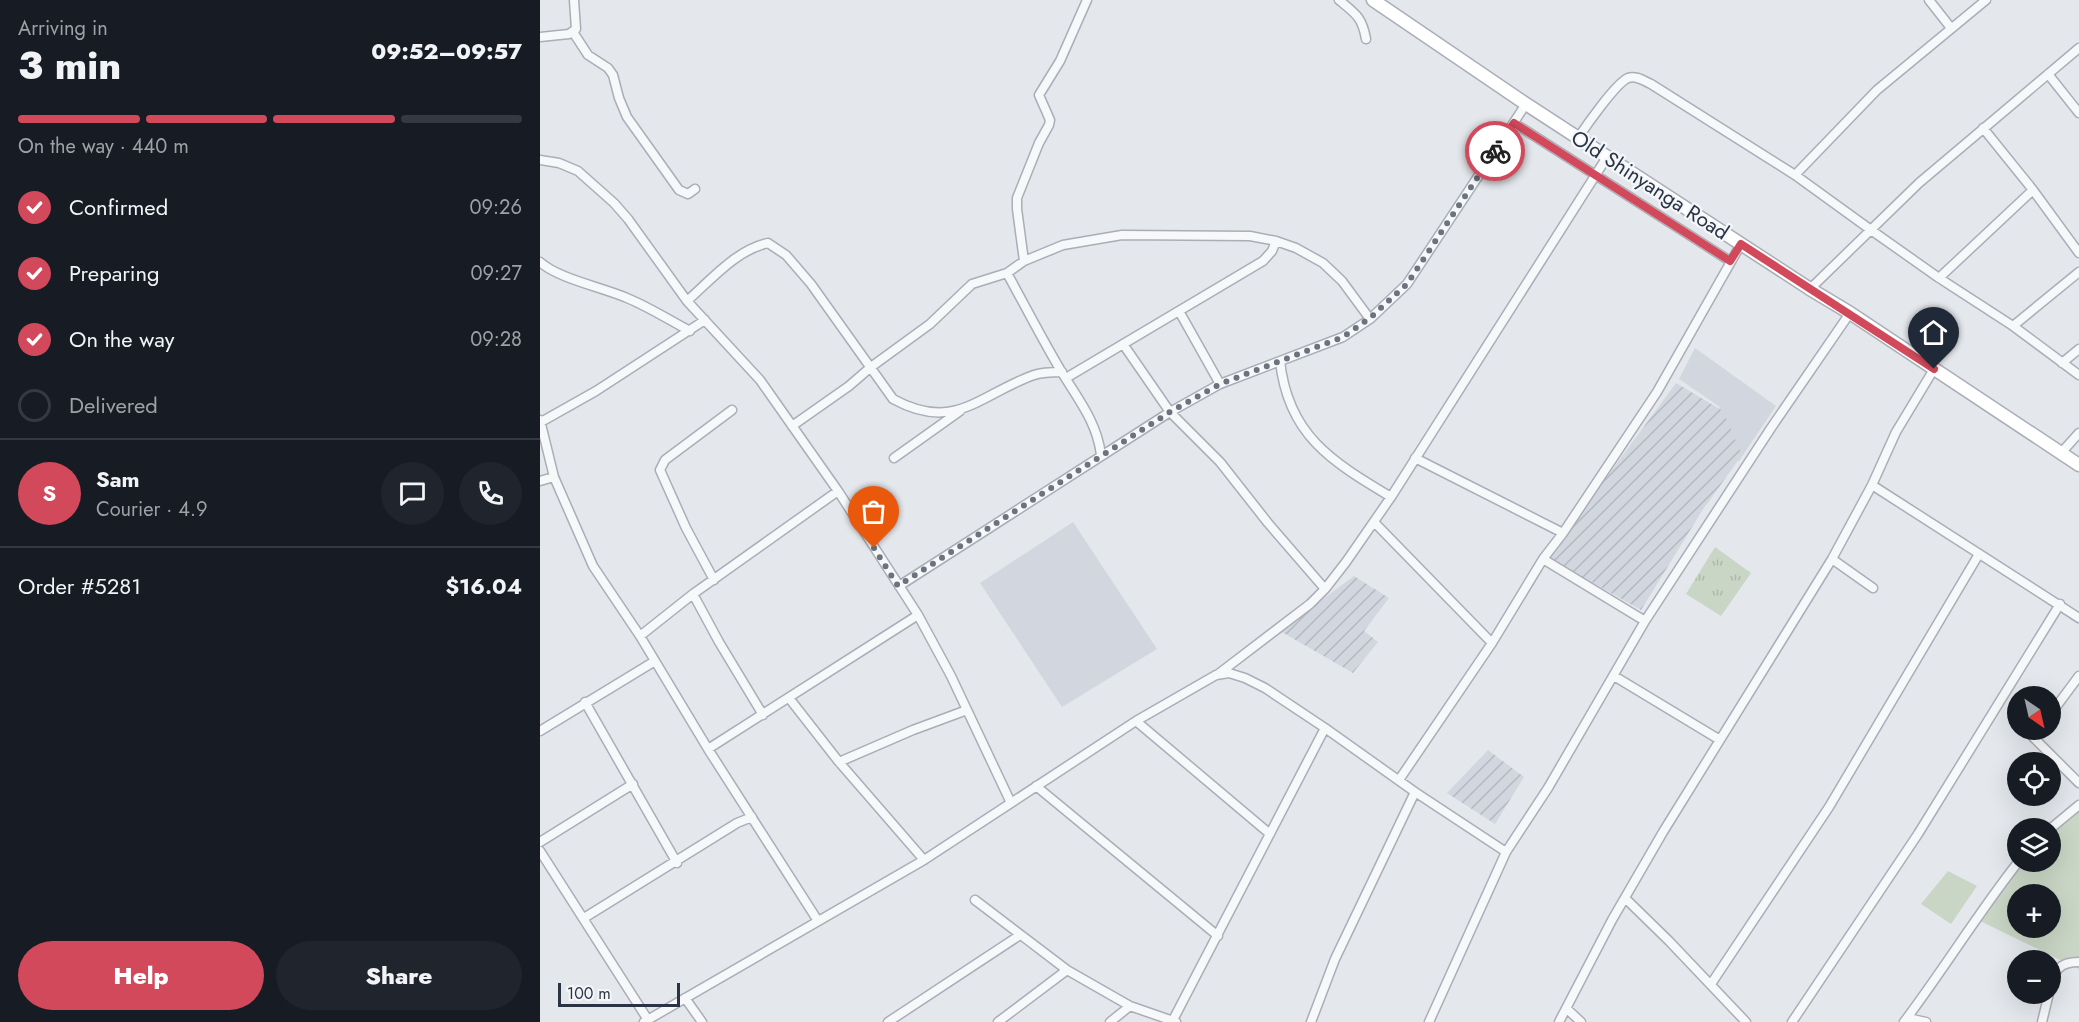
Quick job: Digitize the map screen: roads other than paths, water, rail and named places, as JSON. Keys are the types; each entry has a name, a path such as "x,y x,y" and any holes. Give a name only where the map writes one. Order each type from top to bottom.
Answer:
{"main road":[{"name":"Old Shinyanga Road","path":"1373,0 1526,104 1850,313 2079,465"}],"street":[{"path":"573,32 576,29 574,0"},
{"path":"1024,261 1017,198 1050,120 1039,95 1060,61 1086,0"},
{"path":"1339,0 1359,16 1366,39"},
{"path":"1929,0 1951,28"},
{"path":"1796,174 1877,90 1986,0"},
{"path":"540,37 573,32"},
{"path":"573,32 588,54 608,68 613,75 627,117 680,190 688,194 695,189"},
{"path":"1810,289 1919,183 2079,48"},
{"path":"2048,74 2079,113"},
{"path":"1578,138 1624,80 1633,77 1651,84 1796,174 1870,230 2013,326 2079,375"},
{"path":"898,586 1170,412 1220,384 1343,337 1370,318 1407,284 1526,104"},
{"path":"1514,123 1730,261"},
{"path":"1983,128 2033,190 2079,253"},
{"path":"540,851 584,918 646,1021 924,860 1136,721 1216,675 1310,604 1325,589 1391,497 1607,157"},
{"path":"540,160 559,163 578,171 614,203 687,301 760,381 838,491 918,615 951,676 1011,803"},
{"path":"1939,278 2033,190"},
{"path":"792,426 930,324 972,284 1007,273 1024,261 1063,246 1122,235 1250,236 1276,241 1296,248 1323,263 1342,281 1370,318"},
{"path":"894,458 961,410 1034,375 1064,375 1124,344 1263,261 1272,251 1276,241"},
{"path":"687,301 738,256 757,245 768,243 786,255 811,284 893,399 905,405 932,412 961,410"},
{"path":"1399,780 1492,643 1543,559 1658,392 1741,244"},
{"path":"540,262 545,267 629,299 690,331"},
{"path":"2013,326 2079,272"},
{"path":"1007,273 1095,427 1101,455"},
{"path":"1179,311 1220,384"},
{"path":"1429,1022 1506,852 1548,788 1645,621 1771,428 1850,313"},
{"path":"705,320 596,391 540,421 554,477 593,566 640,636 708,749 818,921"},
{"path":"1124,344 1170,412 1220,462 1268,523 1325,589"},
{"path":"2062,363 2079,349"},
{"path":"1280,361 1283,384 1289,403 1308,436 1354,475 1391,497"},
{"path":"1559,1022 1612,920 1663,832 1832,559 1872,485 1896,432 1934,369"},
{"path":"714,580 686,528 660,470 665,460 732,410"},
{"path":"2061,453 2079,433"},
{"path":"1415,458 1563,533"},
{"path":"540,481 554,477"},
{"path":"1872,485 2079,618"},
{"path":"640,636 693,594 838,491"},
{"path":"1374,522 1492,643"},
{"path":"1711,984 1828,807 1979,554"},
{"path":"1543,559 1645,621"},
{"path":"1832,559 1874,588"},
{"path":"693,594 763,715"},
{"path":"1792,1022 1918,834 2060,604"},
{"path":"708,749 918,615"},
{"path":"540,731 655,661"},
{"path":"1216,675 1229,673 1265,688 1506,852"},
{"path":"1614,676 1720,740"},
{"path":"2061,700 2079,676"},
{"path":"789,698 839,762 924,860"},
{"path":"585,702 677,862"},
{"path":"839,762 967,710"},
{"path":"1136,721 1270,834"},
{"path":"975,900 1067,970 1130,1006 1175,1021 1325,728"},
{"path":"2036,740 2079,783"},
{"path":"540,842 633,784"},
{"path":"1036,786 1218,936"},
{"path":"1311,1022 1335,959 1415,792"},
{"path":"2061,821 2079,805"},
{"path":"584,918 737,823 752,817"},
{"path":"1906,1020 1989,899 2010,872"},
{"path":"1626,899 1746,1022"},
{"path":"888,1022 1020,935"},
{"path":"2061,966 2065,963 2079,962"},
{"path":"998,1022 1067,970"},
{"path":"685,998 702,1022"},
{"path":"2042,1022 2046,1004"},
{"path":"1110,1022 1130,1006"},
{"path":"1567,1009 1581,1022"},
{"path":"1906,1020 1926,1022"}]}
